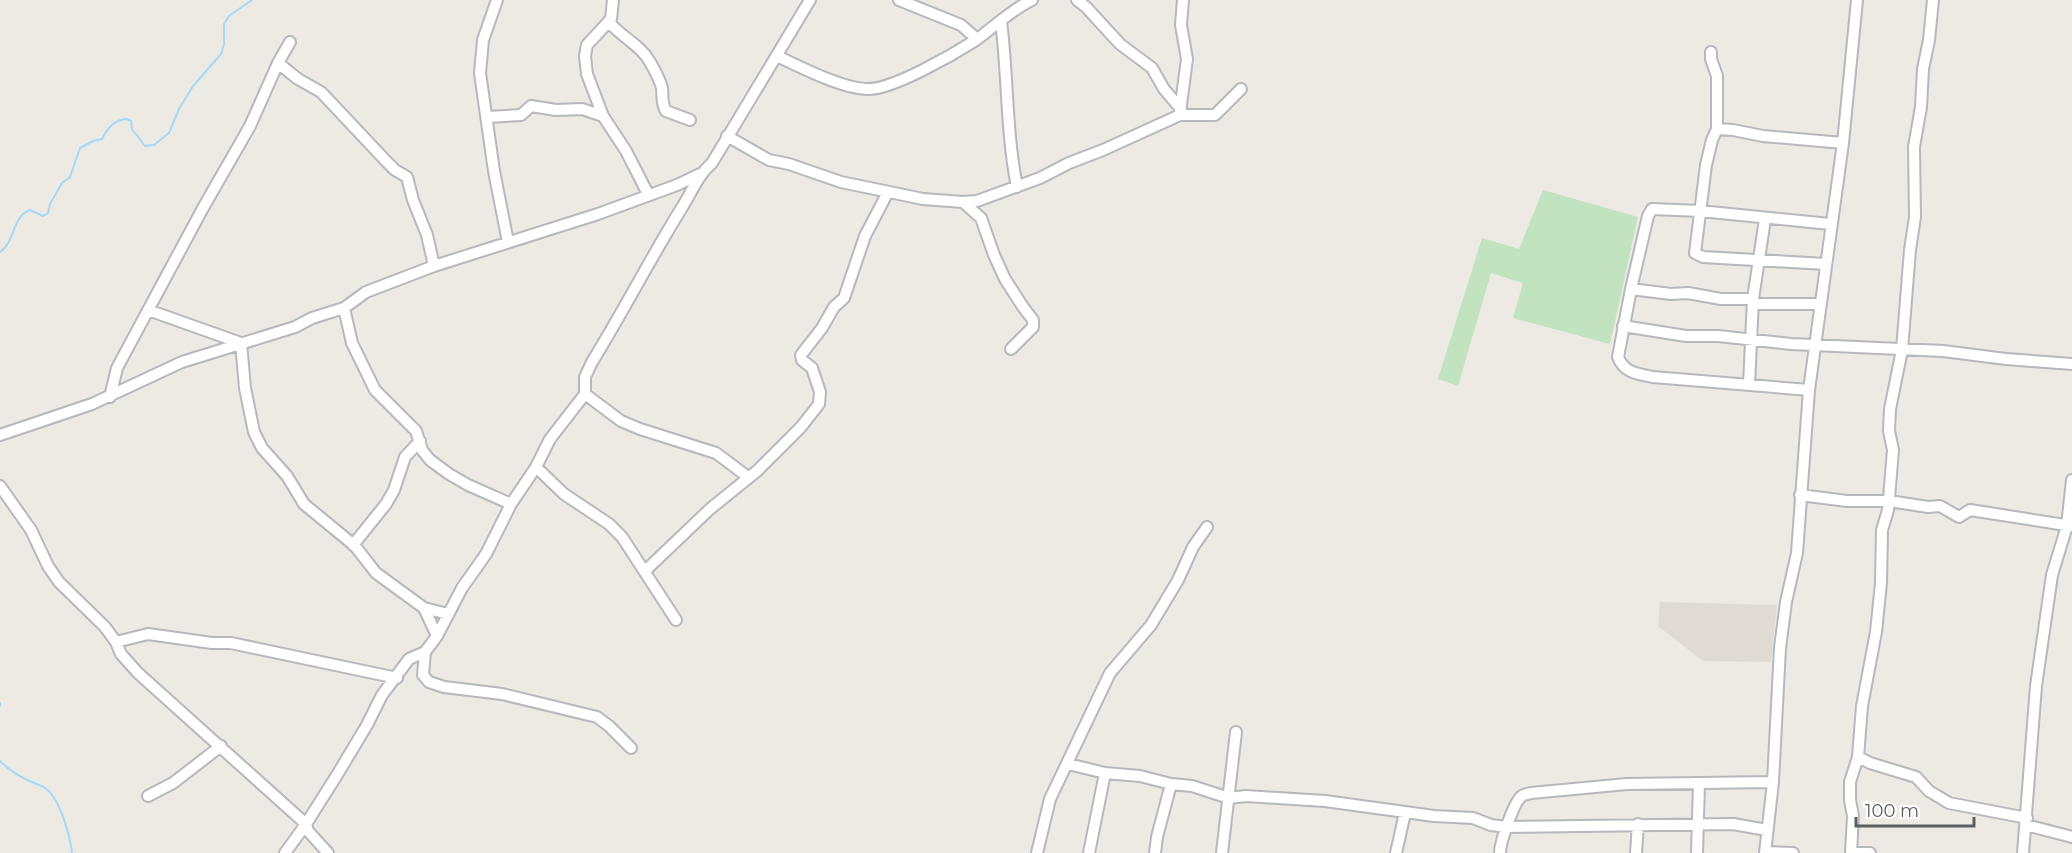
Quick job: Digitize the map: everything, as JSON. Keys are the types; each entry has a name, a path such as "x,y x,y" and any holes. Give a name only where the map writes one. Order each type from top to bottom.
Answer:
{"street":[{"path":"497,0 483,40 480,73 494,171 508,242"},
{"path":"613,0 613,11 609,22 591,39 585,50 585,56 591,89 603,116 626,151 648,194"},
{"path":"0,435 110,397 182,363 296,327 312,318 344,308 366,292 434,266 557,228 700,174 712,163 810,0"},
{"path":"899,0 961,25 977,39"},
{"path":"777,56 851,87 879,88 914,73 977,39 1016,8 1032,0"},
{"path":"1077,0 1120,44 1152,68 1180,112"},
{"path":"1180,112 1187,59 1181,25 1183,0"},
{"path":"1793,853 1766,853 1773,782 1780,648 1786,602 1797,553 1809,390 1830,224 1843,143 1857,0"},
{"path":"1851,853 1853,816 1850,782 1858,757 1862,706 1876,632 1881,583 1882,530 1889,501 1893,450 1889,430 1890,409 1902,350 1915,217 1914,147 1921,107 1923,69 1933,0"},
{"path":"1000,21 1006,68 1005,86 1009,135 1017,187"},
{"path":"609,22 650,61 662,86 662,105 666,111 690,120"},
{"path":"110,397 117,368 250,126 278,63 291,42"},
{"path":"1711,52 1717,76 1717,129 1706,165 1695,253 1703,256 1826,264"},
{"path":"278,63 298,79 321,92 395,170 408,177 413,200 427,235 434,266"},
{"path":"727,136 769,160 789,164 841,182 923,200 977,201 1017,187 1180,112 1215,115 1241,88"},
{"path":"487,117 523,114 531,106 556,110 582,110 603,116"},
{"path":"1717,129 1763,136 1843,143"},
{"path":"631,748 597,717 502,694 444,687 429,682 424,678 422,672 425,652 437,636 462,588 486,554 511,504 536,467 550,439 585,394 585,377 592,362 700,174"},
{"path":"645,571 710,509 757,471 801,427 819,404 820,392 812,368 802,360 801,355 822,328 834,307 844,298 866,236 888,192"},
{"path":"963,202 981,218 1005,279 1033,320 1033,327 1011,349"},
{"path":"1809,390 1653,377 1633,373 1621,365 1618,357 1631,289 1648,216 1652,209 1700,211 1830,224"},
{"path":"1749,385 1753,302 1765,219"},
{"path":"1631,289 1671,294 1688,293 1753,302 1821,304"},
{"path":"344,308 352,343 375,390 416,431 422,450 430,460 449,474 511,504"},
{"path":"148,310 241,343"},
{"path":"1623,326 1686,336 1718,336 1791,344 1943,351 2072,364"},
{"path":"241,343 248,404 254,432 262,448 286,476 304,504 353,545 376,573 424,608 448,614"},
{"path":"585,394 621,421 717,453 748,477"},
{"path":"353,545 386,504 394,490 405,457 420,441"},
{"path":"536,467 564,494 609,524 622,537 676,620"},
{"path":"2023,853 2036,686 2052,575 2069,526 2072,480"},
{"path":"0,486 31,530 48,566 59,582 93,614 116,642 121,654 138,673 306,824 308,831 328,853"},
{"path":"1800,495 1847,501 1889,501 1917,506 1940,506 1959,517 1970,510 2069,526"},
{"path":"1037,853 1050,800 1110,673 1151,626 1178,580 1193,547 1208,527"},
{"path":"424,608 437,636"},
{"path":"116,642 148,634 212,643 231,643 397,678"},
{"path":"285,853 306,824 366,725 382,694 397,678 409,659 425,652"},
{"path":"1222,853 1236,732"},
{"path":"148,796 173,783 221,746"},
{"path":"1858,757 1916,777 1929,790 1949,803 2027,822 2072,837"},
{"path":"1068,764 1106,773 1140,776 1171,784 1192,786 1229,798 1246,796 1325,801 1406,813 1473,818 1491,825 1506,827 1733,824 1767,830"},
{"path":"1089,853 1106,773"},
{"path":"1500,853 1513,809 1520,796 1531,793 1627,784 1773,782"},
{"path":"1697,853 1699,783"},
{"path":"1155,853 1171,784"},
{"path":"1396,853 1406,813"},
{"path":"1636,853 1638,824"},
{"path":"1856,853 1870,853"}],"shaded area":[{"path":"1660,602 1777,605 1771,662 1703,661 1658,626"}],"green space":[{"path":"1543,190 1638,217 1610,344 1513,318 1523,283 1491,273 1458,386 1438,379 1482,238 1519,249"}],"waterway":[{"path":"0,252 5,248 24,213 30,210 43,216 48,213 50,204 62,183 70,177 80,148 102,139 115,123 122,119 131,121 132,129 145,146 154,145 169,133 179,109 193,86 221,54 224,44 224,24 229,16 252,0"},
{"path":"0,761 15,773 50,793 63,818 72,853"}]}
